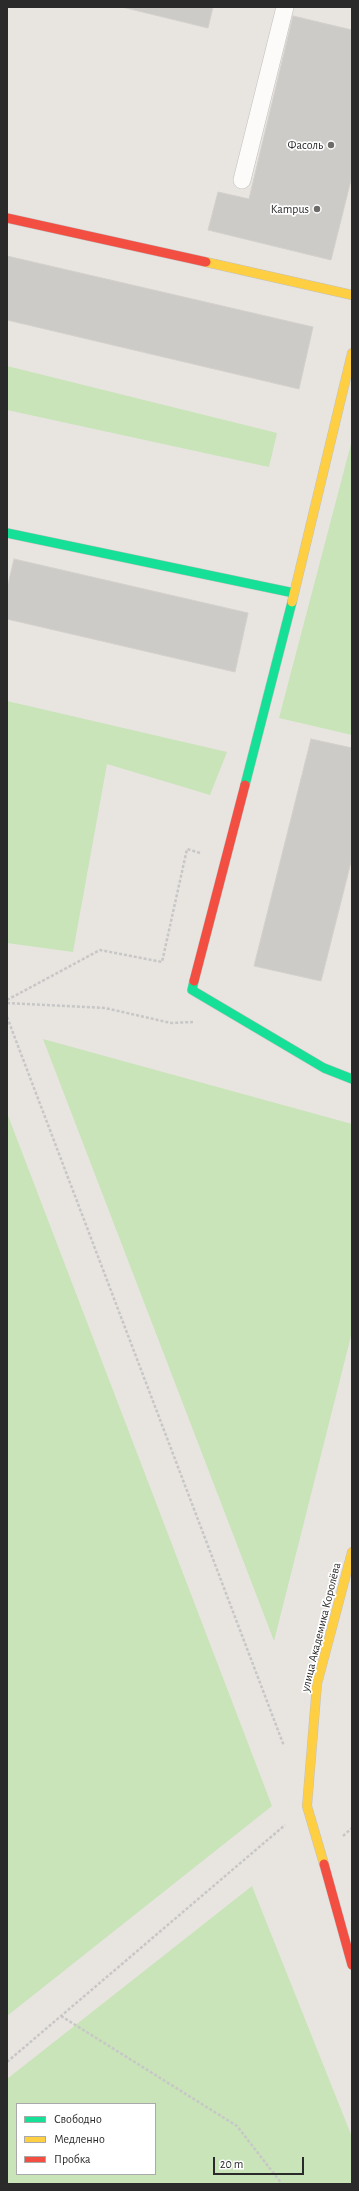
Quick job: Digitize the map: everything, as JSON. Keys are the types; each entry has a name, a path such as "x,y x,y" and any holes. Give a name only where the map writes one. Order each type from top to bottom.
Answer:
{"street":[{"path":"7,218 352,294"},
{"path":"352,353 294,594 192,990 324,1068 352,1079"},
{"path":"7,533 294,594"},
{"name":"улица Академика Королёва","path":"352,1552 317,1684 307,1806 352,1965"}],"lane":[{"path":"242,180 285,7"}],"path":[{"path":"7,1000 100,950 162,962 187,849 226,859"},
{"path":"7,1003 105,1008 171,1023 194,1022"},
{"path":"7,1017 287,1754"},
{"path":"7,2062 307,1806"},
{"path":"61,2016 237,2126 282,2184"}],"green space":[{"path":"7,366 277,433 269,467 7,410"},
{"path":"352,440 352,735 279,718"},
{"path":"7,701 227,752 210,795 107,764 73,952 7,943"},
{"path":"43,1039 352,1124 352,1332 274,1641"},
{"path":"7,1113 272,1806 7,2016"},
{"path":"252,1886 352,2137 352,2184 7,2184 7,2079"}],"building":[{"path":"122,7 213,7 208,28"},
{"path":"293,16 352,30 352,176 331,260 208,230 218,192 249,199"},
{"path":"7,256 313,327 299,389 7,320"},
{"path":"14,559 248,613 235,672 7,619 7,589"},
{"path":"311,739 352,748 352,858 321,981 254,966"}],"traffic: fast":[{"path":"7,533 294,593"},
{"path":"245,785 292,602"},
{"path":"194,981 192,990 324,1068 352,1079"}],"traffic: slow":[{"path":"206,262 352,295"},
{"path":"292,602 352,353"},
{"path":"324,1864 307,1806 317,1684 352,1552"}],"traffic: jam":[{"path":"7,218 206,262"},
{"path":"194,981 245,785"},
{"path":"324,1864 352,1965"}],"place":[{"name":"Фасоль","path":"331,145"},
{"name":"Kampus","path":"317,209"}]}
